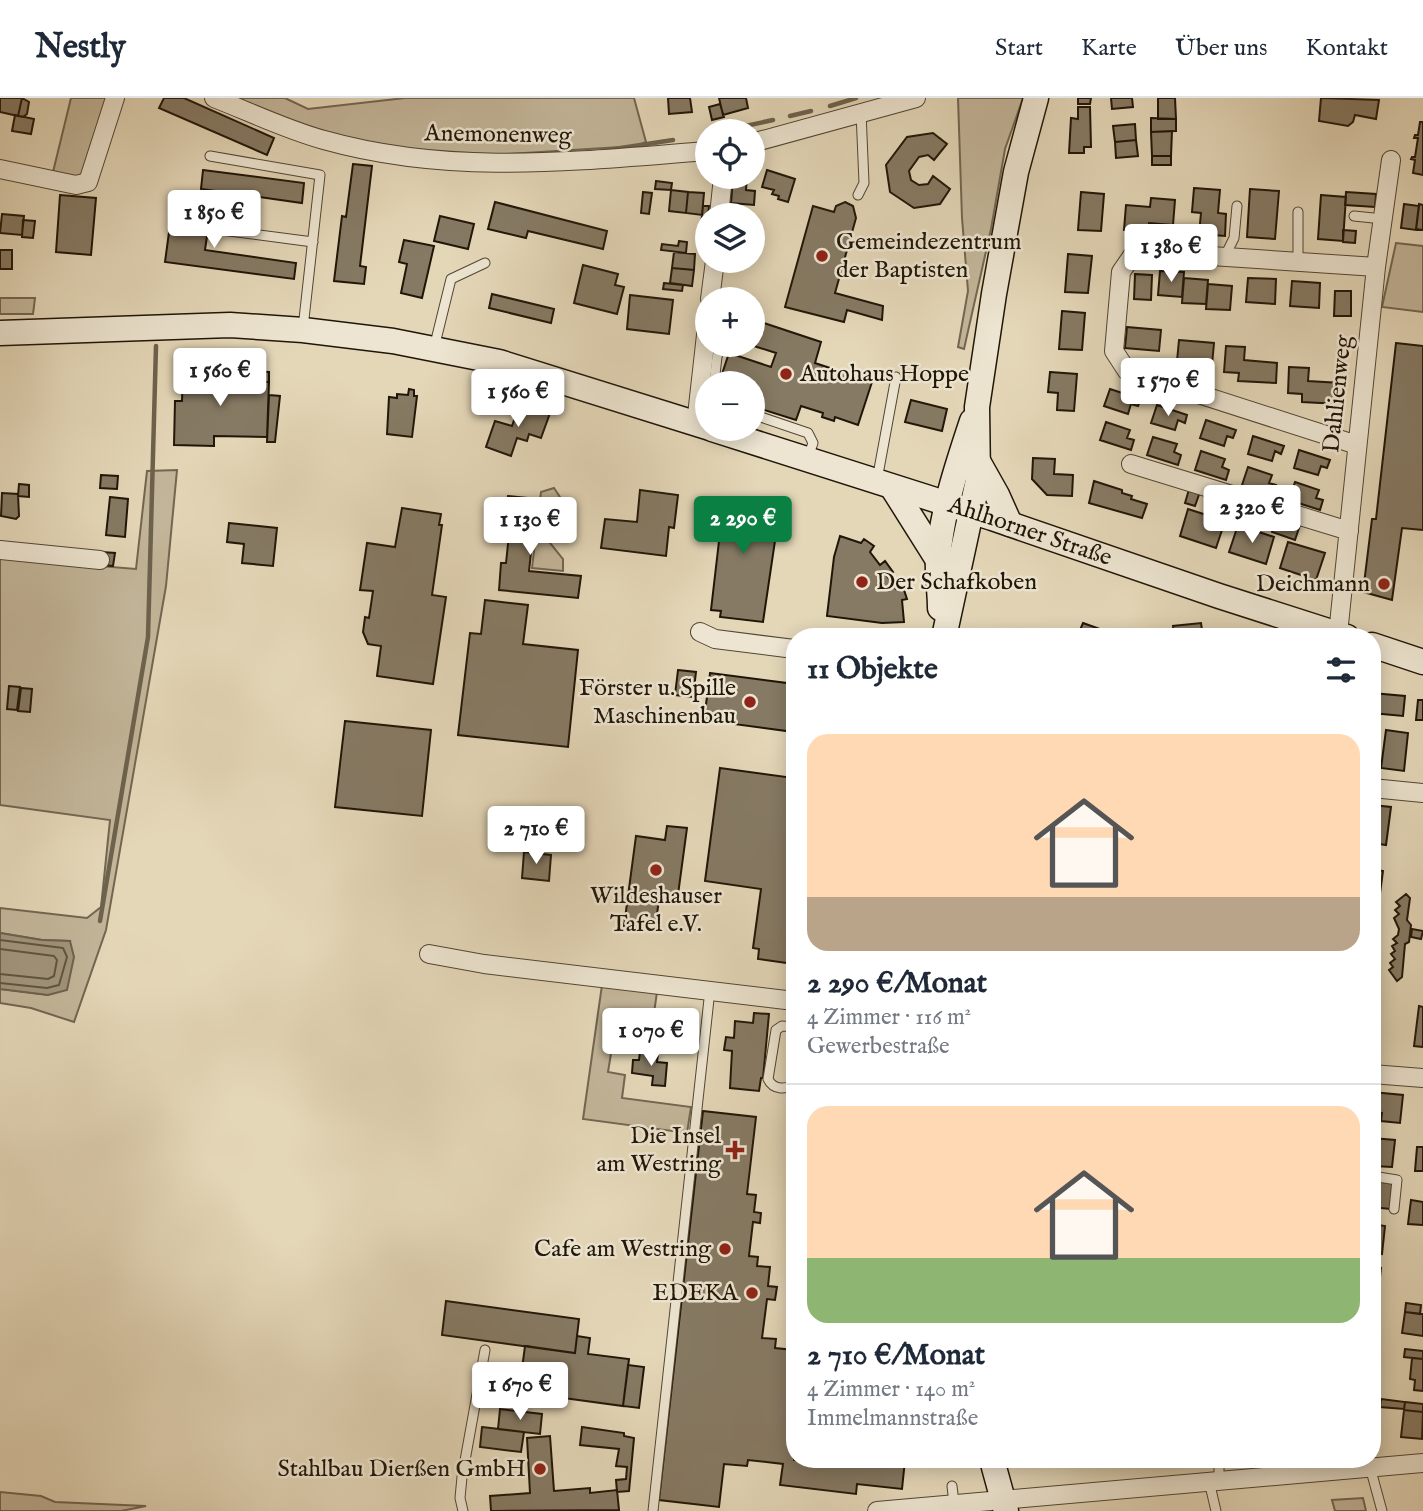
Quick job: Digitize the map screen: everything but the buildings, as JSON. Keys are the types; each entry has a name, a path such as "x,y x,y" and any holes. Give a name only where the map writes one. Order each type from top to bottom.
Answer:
{"street":[{"path":"0,169 76,185 88,181 115,98"},
{"name":"Anemonenweg","path":"214,98 322,140 409,157 459,163 523,164 695,152"},
{"path":"765,139 916,98"},
{"path":"944,628 959,507 950,489 977,407 1016,172 1036,98"},
{"name":"Dahlienweg","path":"1343,628 1357,445 1376,267 1391,160"},
{"path":"1357,445 1127,371 1114,351 1121,272 1132,256 1150,252 1376,267"},
{"name":"Ahlhorner Straße","path":"0,332 230,325 303,330 434,348 499,362 695,424"},
{"path":"942,628 938,560 979,463 977,407"},
{"name":"Ahlhorner Straße","path":"750,441 959,507 1318,628"},
{"path":"979,463 1010,524"},
{"path":"1131,464 1349,531"},
{"path":"884,484 938,560"},
{"path":"0,550 100,560"},
{"path":"700,632 715,639 786,648"},
{"path":"1381,648 1423,662"},
{"path":"1381,789 1423,793"},
{"path":"429,954 484,964 786,999"},
{"path":"1381,1074 1423,1078"},
{"path":"1381,1466 1423,1463"},
{"path":"994,1468 1005,1505"},
{"path":"877,1511 953,1494 1005,1505 1214,1481 1260,1468"}],"lane":[{"path":"858,195 864,183 861,112"},
{"path":"210,156 320,175 303,330"},
{"path":"1225,256 1234,238 1237,206"},
{"path":"1298,212 1298,262"},
{"path":"1354,216 1383,219"},
{"path":"221,230 313,242"},
{"path":"434,348 451,279 485,262"},
{"path":"884,484 896,377"},
{"path":"765,418 808,433 813,443 808,459"},
{"path":"653,1511 710,990"},
{"path":"786,1026 776,1030 768,1079 775,1087 786,1087"},
{"path":"1381,1177 1397,1180 1394,1209"},
{"path":"463,1511 460,1498 462,1477 485,1350"},
{"path":"1216,1511 1214,1481 1217,1468"},
{"path":"1370,1468 1382,1511"}],"shaded area":[{"path":"71,98 107,98 87,179 53,172"},
{"path":"230,98 285,98 308,109 405,98 634,98 646,142 637,146 458,157 315,133"},
{"path":"958,98 1023,98 1005,149 991,229 964,349 958,347 968,291 962,218"},
{"path":"1396,243 1423,246 1423,312 1382,307"},
{"path":"0,298 35,298 33,314 0,314"},
{"path":"177,470 166,586 106,930 74,1022 31,1008 0,1003 0,989 48,995 70,941 42,940 0,933 0,908 87,918 101,907 110,820 0,805 0,558 136,569 147,471"},
{"path":"554,488 562,500 551,518 550,543 563,559 563,571 532,568 541,492"},
{"path":"602,985 657,992 654,1013 623,1016 616,1023 608,1072 625,1075 622,1098 691,1107 687,1133 583,1119"},
{"path":"0,1492 41,1496 55,1502 146,1506 121,1511 0,1511"},
{"path":"1363,1498 1366,1511 1335,1511 1332,1500"}],"water":[{"path":"0,933 42,940 70,941 74,957 67,990 48,995 0,989"}],"waterway":[{"path":"830,106 856,98"},
{"path":"790,116 811,111"},
{"path":"765,122 773,120"},
{"path":"608,150 673,140"},
{"path":"100,921 148,637 156,346"}],"place":[{"name":"Gemeindezentrum der Baptisten","path":"822,256"},
{"name":"Autohaus Hoppe","path":"786,374"},
{"name":"Der Schafkoben","path":"862,582"},
{"name":"Deichmann","path":"1384,584"},
{"name":"Förster u. Spille Maschinenbau","path":"750,702"},
{"name":"Wildeshauser Tafel e.V.","path":"656,870"},
{"name":"Die Insel am Westring","path":"735,1150"},
{"name":"Cafe am Westring","path":"725,1249"},
{"name":"EDEKA","path":"752,1293"},
{"name":"Stahlbau Dierßen GmbH","path":"540,1469"}]}
